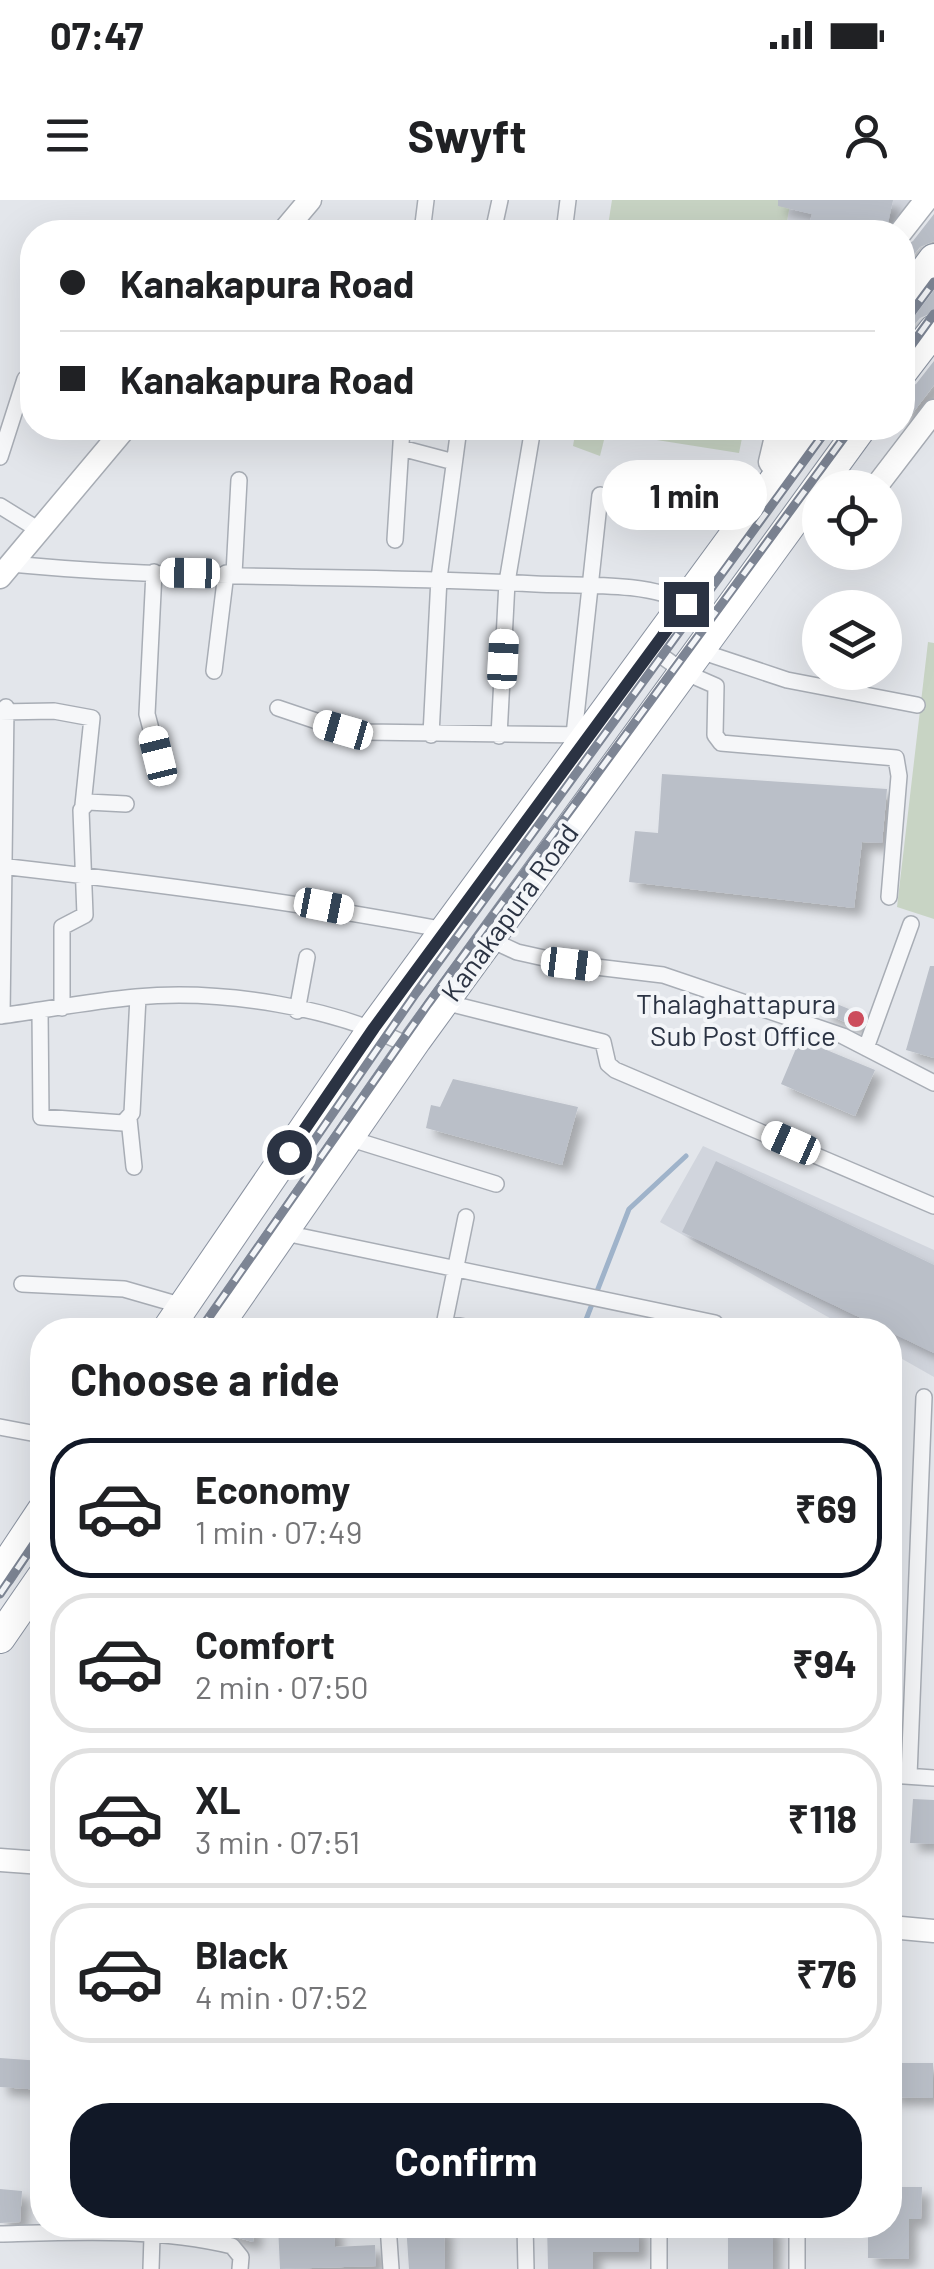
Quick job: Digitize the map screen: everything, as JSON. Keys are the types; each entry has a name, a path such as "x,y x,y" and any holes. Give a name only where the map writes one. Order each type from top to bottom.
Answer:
{"highway":[{"path":"915,285 934,259"},
{"path":"915,355 934,330"},
{"name":"Kanakapura Road","path":"175,1318 374,1028 448,930 583,735 686,604 806,440"},
{"name":"Kanakapura Road","path":"834,470 853,440"},
{"name":"Kanakapura Road","path":"223,1318 411,1047 802,516"},
{"path":"0,1574 30,1530"},
{"path":"0,1638 30,1594"}],"street":[{"path":"910,220 926,200"},
{"path":"0,457 20,395"},
{"path":"915,436 934,411"},
{"path":"5,570 115,440"},
{"path":"395,540 401,440"},
{"path":"431,735 439,578 457,440"},
{"path":"500,736 507,582 531,440"},
{"path":"775,440 770,462 780,476"},
{"path":"889,470 912,440"},
{"path":"401,448 454,462"},
{"path":"214,671 230,574 239,480"},
{"path":"278,708 343,730 431,735 583,735 600,495"},
{"path":"0,506 39,530"},
{"path":"5,570 439,578 644,591 686,604"},
{"path":"154,572 147,714 158,756"},
{"path":"652,649 692,661 917,706"},
{"path":"692,661 716,686 715,735 721,742 896,758 889,897"},
{"path":"62,1008 62,927 85,915 84,805 92,718 54,710 4,710 1,1016 62,1008 138,997 205,996 374,1028 411,1047"},
{"path":"84,805 126,804"},
{"path":"3,866 208,894 287,899 448,930"},
{"path":"866,1048 911,924"},
{"path":"489,940 517,952 571,964 662,975 866,1048 934,1083"},
{"path":"297,1011 307,957"},
{"path":"134,1167 129,1120 138,997"},
{"path":"444,1002 604,1042 608,1064 615,1070 934,1206"},
{"path":"40,1011 41,1117 123,1123 129,1120"},
{"path":"348,1138 496,1184"},
{"path":"445,1318 466,1217"},
{"path":"280,1232 696,1318"},
{"path":"22,1284 124,1289 175,1318"},
{"path":"909,1776 928,1437 924,1397"},
{"path":"0,1427 30,1433"},
{"path":"902,1776 934,1778"},
{"path":"0,1860 30,1862"},
{"path":"902,1929 934,1931"},
{"path":"0,2234 30,2232"},
{"path":"151,2269 152,2238"},
{"path":"218,2238 232,2246 241,2258 240,2269"},
{"path":"389,2238 391,2269"},
{"path":"525,2238 526,2269"},
{"path":"659,2238 660,2269"},
{"path":"796,2238 797,2269"}],"shaded area":[{"path":"791,200 913,200 898,220 787,220"},
{"path":"703,1146 934,1250 934,1377 902,1359 902,1318 830,1318 660,1222"}],"green space":[{"path":"612,200 791,200 787,220 609,220"},
{"path":"574,440 604,440 600,456 573,446"},
{"path":"657,440 742,440 739,453"},
{"path":"928,642 934,643 934,919 897,907"}],"building":[{"path":"778,200 893,200 889,220 810,220 812,214 778,206"},
{"path":"934,214 934,241 915,253 915,238"},
{"path":"934,290 934,312 915,324 916,314"},
{"path":"934,361 934,385 915,410 916,384"},
{"path":"662,774 887,789 882,843 862,842 854,908 629,882 635,831 658,833"},
{"path":"930,966 934,966 934,1058 906,1050"},
{"path":"827,1000 866,1016 861,1029 822,1012"},
{"path":"800,1039 875,1070 855,1116 781,1084"},
{"path":"453,1079 578,1107 562,1165 426,1128 431,1105 440,1107"},
{"path":"716,1161 934,1265 934,1353 902,1338 902,1318 861,1318 682,1232"},
{"path":"913,1799 934,1800 934,1844 910,1843"},
{"path":"0,2058 30,2060 30,2089 0,2087"},
{"path":"902,2063 933,2063 933,2098 902,2097"},
{"path":"902,2187 922,2187 921,2219 909,2219 909,2259 868,2258 868,2238 902,2238"},
{"path":"0,2189 22,2191 20,2222 0,2223"},
{"path":"279,2238 335,2238 335,2247 375,2245 376,2266 280,2269"},
{"path":"407,2238 444,2238 445,2269 409,2269"},
{"path":"547,2238 639,2238 639,2252 593,2252 593,2269 548,2269"},
{"path":"728,2238 773,2238 773,2269 728,2269"}],"waterway":[{"path":"587,1318 629,1209 686,1156"}],"railway":[{"path":"915,308 934,282"},
{"path":"915,340 934,314"},
{"path":"302,1158 416,993 819,440"},
{"path":"208,1318 428,1004 842,440"},
{"path":"0,1594 30,1550"}],"place":[{"name":"Thalaghattapura Sub Post Office","path":"856,1019"}],"route":[{"path":"289,1152 374,1028 686,604"}]}
